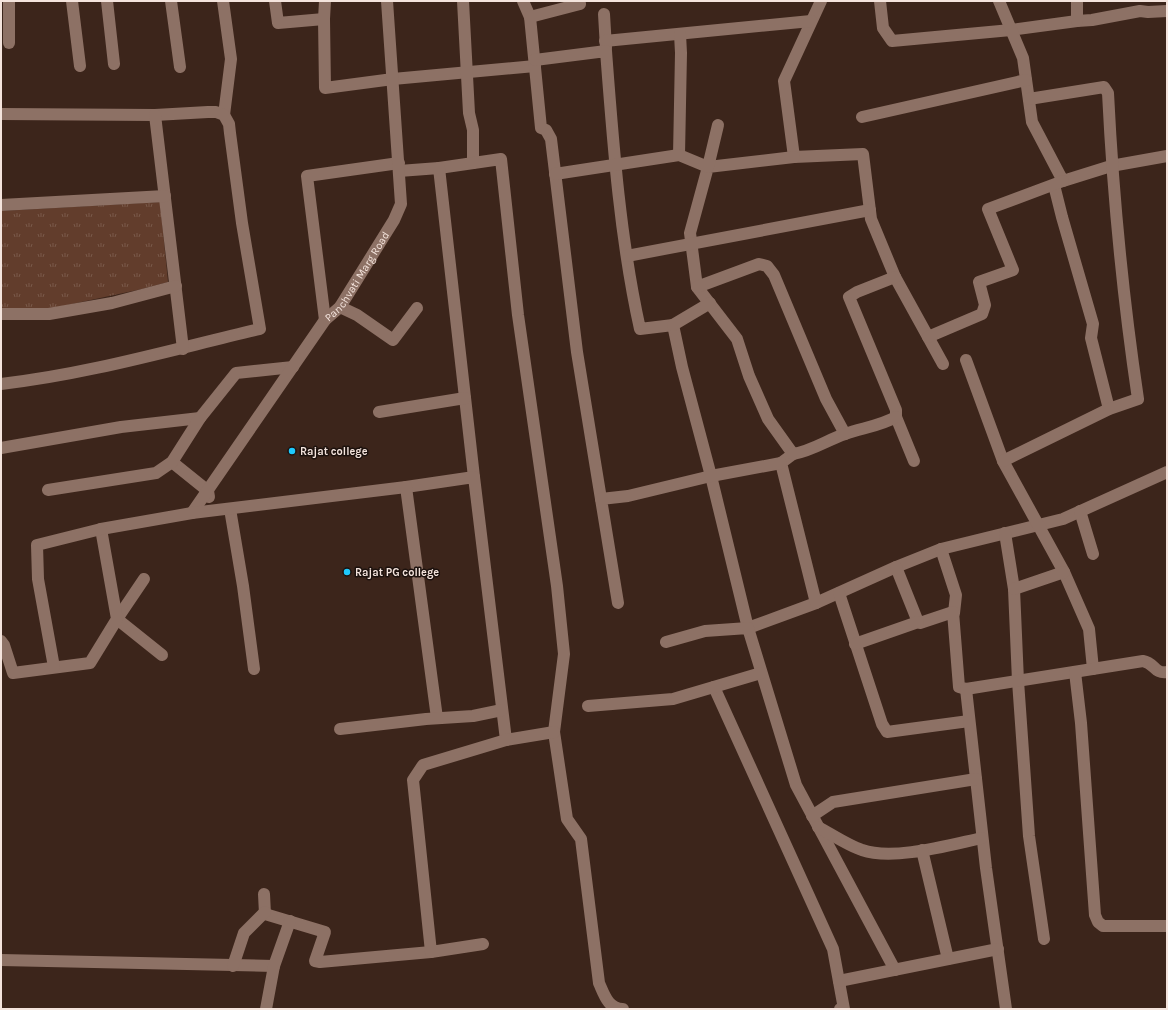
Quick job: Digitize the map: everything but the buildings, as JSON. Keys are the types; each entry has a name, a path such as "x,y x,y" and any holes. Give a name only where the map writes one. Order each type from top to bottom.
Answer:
{"street":[{"path":"9,1 9,43"},
{"path":"72,1 80,66"},
{"path":"107,1 114,64"},
{"path":"171,1 180,67"},
{"path":"1,384 81,372 183,349 260,329 242,223 229,124 224,115 230,59 224,1"},
{"path":"276,1 278,23 324,19"},
{"path":"325,1 325,88 535,63 606,46 680,34 812,21"},
{"name":"Panchvati Marg Road","path":"192,513 325,320 340,307 394,220 402,204 387,1"},
{"path":"463,1 469,113 473,130 473,163"},
{"path":"523,1 530,17 541,128 546,130 551,139 577,352 618,603"},
{"path":"530,17 580,4 579,1"},
{"path":"794,157 784,81 821,1"},
{"path":"880,1 883,28 892,41 1011,30 1092,20 1139,6 1148,12 1167,10"},
{"path":"999,1 1023,58 1032,122 1059,183 1093,324 1092,338 1109,409"},
{"path":"1077,1 1077,21"},
{"path":"604,14 616,165 627,256 640,329 673,325 710,303"},
{"path":"679,155 680,34"},
{"path":"862,117 1026,80"},
{"path":"1004,461 1109,409 1138,399 1128,333 1111,166 1108,93 1104,87 1029,99"},
{"path":"1,114 156,115 216,112 224,115"},
{"path":"156,115 183,349"},
{"path":"718,126 690,233 697,287 737,339 748,376 768,419 793,454"},
{"path":"555,174 679,155 708,167 794,157 864,154 871,219 895,276 943,364"},
{"path":"928,337 982,314 985,305 979,282 1013,270 988,209 1111,166 1167,156"},
{"path":"325,320 307,176 399,167 439,168 501,159 518,315 557,586 564,654 554,732 567,819 581,839 599,983 607,1001 619,1009 623,1009"},
{"path":"439,168 506,740"},
{"path":"1,205 165,196"},
{"path":"627,256 870,210"},
{"path":"697,287 759,264 767,266 774,275 826,399 845,434"},
{"path":"895,276 857,292 849,297 896,410 896,417 914,461"},
{"path":"1,314 56,313 112,303 176,286"},
{"path":"340,307 356,315 394,340 417,308"},
{"path":"673,325 682,367 711,476 748,628 796,785 895,970"},
{"path":"966,360 1004,461 1064,572 1090,629 1093,669"},
{"path":"48,490 156,473 172,462 200,418 236,373 293,367"},
{"path":"379,412 465,398"},
{"path":"601,499 628,496 711,476 781,464 793,454 804,452 845,434 885,423 896,417"},
{"path":"1,448 122,427 200,418"},
{"path":"172,462 208,491 211,511"},
{"path":"781,464 816,603"},
{"path":"666,642 705,631 748,628 816,603 896,567 941,549 1063,519 1167,472"},
{"path":"54,667 38,579 37,544 101,529 192,513 406,487 474,477"},
{"path":"406,487 437,718"},
{"path":"230,508 243,586 254,669"},
{"path":"1080,511 1093,554"},
{"path":"101,529 117,619 162,655"},
{"path":"1004,533 1014,589 1018,681 1029,836 1044,939"},
{"path":"941,549 956,595 954,613 959,687 966,689 1144,661 1148,662 1157,671 1162,673 1167,672"},
{"path":"896,567 918,622"},
{"path":"1014,589 1064,572"},
{"path":"1,641 13,673 90,663 144,579"},
{"path":"839,593 882,724 887,732 969,721"},
{"path":"855,644 918,622 920,624 952,611 954,613"},
{"path":"1075,672 1081,723 1095,915 1098,922 1102,926 1167,926"},
{"path":"588,706 673,699 761,673"},
{"path":"714,687 832,948 844,1009 840,1009"},
{"path":"966,689 982,838 1006,1009"},
{"path":"340,730 437,718 473,716 502,710"},
{"path":"431,952 413,780 423,765 506,740 554,732"},
{"path":"812,816 833,802 976,779"},
{"path":"818,827 862,850 887,855 922,850 982,838"},
{"path":"922,850 948,960"},
{"path":"233,966 244,933 265,912 264,894"},
{"path":"265,912 265,914 325,932 315,961 320,962 431,952 483,944"},
{"path":"266,1009 274,966 290,921"},
{"path":"839,981 998,949"},
{"path":"1,960 274,966"}],"green space":[{"path":"160,202 168,282 44,310 1,311 2,211"}],"place":[{"name":"Rajat college","path":"292,451"},
{"name":"Rajat PG college","path":"347,572"}]}
